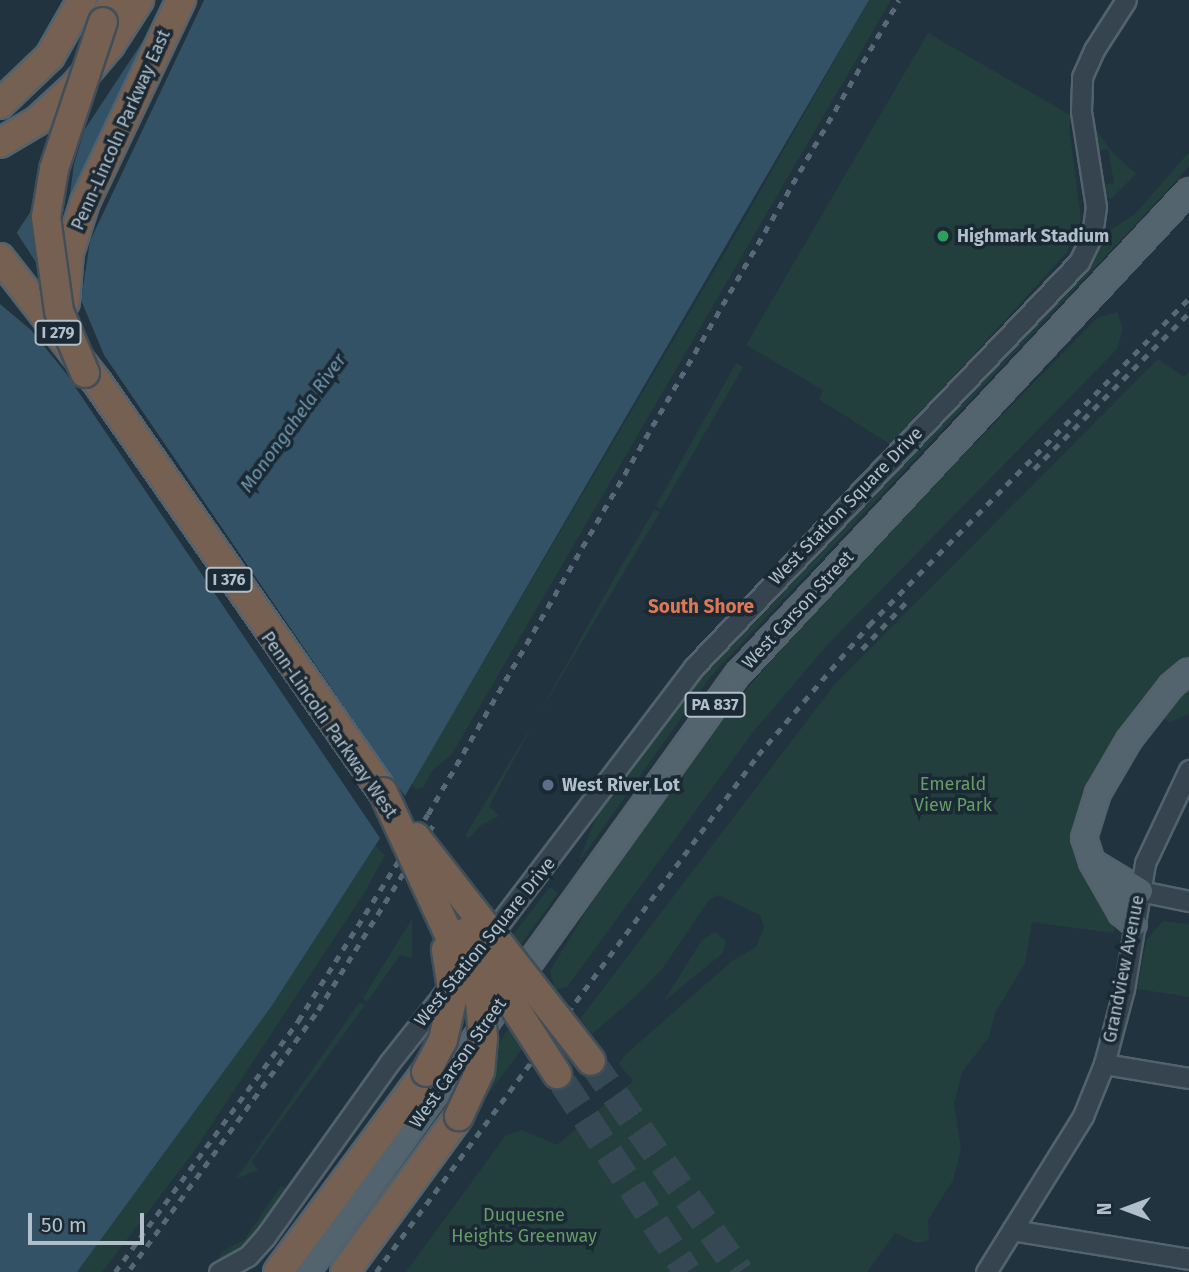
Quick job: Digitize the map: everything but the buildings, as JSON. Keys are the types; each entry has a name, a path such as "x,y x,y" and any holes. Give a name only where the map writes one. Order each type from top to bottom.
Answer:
{"highway":[{"path":"64,37 74,0"},
{"path":"0,104 36,73 64,37 82,0"},
{"path":"0,143 37,121 75,86 110,45 139,0"},
{"name":"Penn-Lincoln Parkway East","path":"91,378 69,317 64,288 69,253 85,202 181,0"},
{"name":"Penn-Lincoln Parkway East","path":"91,378 59,311 46,217 54,169 110,7"},
{"path":"0,244 17,293"},
{"name":"I 279","path":"0,259 17,293 91,378"},
{"name":"Penn-Lincoln Parkway West","path":"91,378 378,790 560,1078"},
{"path":"350,1266 464,1109 480,1071 483,1039 480,1002 471,977 378,790"},
{"path":"278,1272 426,1072 450,1013 454,980 446,949 378,790"},
{"name":"Penn-Lincoln Parkway West","path":"378,790 591,1061"}],"main road":[{"name":"West Carson Street","path":"307,1272 737,675 1189,191"},
{"path":"1134,924 1121,913 1092,862 1084,838 1098,793 1129,740 1171,686 1189,671"},
{"path":"1092,862 1140,891"}],"street":[{"name":"West Station Square Drive","path":"219,1272 248,1256 265,1237 389,1063 542,872 694,667 1079,262 1092,235 1096,207 1081,111 1083,77 1094,50 1126,0"},
{"name":"Grandview Avenue","path":"986,1272 1083,1116 1104,1064 1124,989 1140,891 1158,829 1189,770"},
{"path":"1140,891 1189,901"},
{"path":"1104,1064 1189,1078"},
{"path":"1012,1230 1189,1259"}],"green space":[{"path":"869,0 891,0 452,754 432,771 423,788 415,789 412,783 733,239"},
{"name":"Highmark Stadium","path":"928,33 1072,116 1069,126 1081,220 1067,252 891,445 819,399 823,390 746,345"},
{"path":"1092,123 1110,150 1136,174 1111,199 1105,196 1103,185 1114,183 1108,149 1097,151"},
{"path":"1189,152 1189,165 1178,179 711,676 578,863 600,808 705,669 1089,263 1105,234 1136,213"},
{"path":"1117,312 1123,328 1117,349 829,643 753,732 567,987 555,990 550,971 585,913 677,780 754,680 865,556 1097,318"},
{"path":"1158,359 1184,377 1189,372 1189,683 1169,671 1129,718 1089,784 1071,837 1077,861 1115,930 1113,933 1032,922 1025,963 995,1013 989,1037 962,1072 954,1104 961,1149 953,1180 928,1220 929,1240 917,1243 895,1233 867,1272 406,1272 506,1135 522,1130 557,1145 633,1081 619,1064 624,1056 732,961 756,947 764,927 760,915 718,895 709,900 662,969 637,995 592,1034 580,1019 835,684"},
{"path":"736,363 743,367 661,509 656,506"},
{"path":"654,510 660,512 536,719 616,575"},
{"path":"1189,684 1189,714 1169,723 1162,715"},
{"path":"534,722 489,806 499,816 481,825 469,838 465,836"},
{"path":"375,846 385,855 366,890 192,1154 102,1272 77,1272 271,1007"},
{"path":"550,887 558,893 519,947 511,937"},
{"path":"412,919 412,958 400,955 367,1002 363,998"},
{"path":"1163,921 1189,924 1189,997 1137,989 1147,939"},
{"path":"715,932 726,941 723,953 663,1002 702,940"},
{"path":"359,1003 365,1005 252,1161 258,1170 236,1179"},
{"path":"511,1024 525,1045 476,1110 492,1055"},
{"path":"281,1186 287,1189 246,1244 219,1260 221,1252 244,1240"}],"water":[{"name":"Monongahela River","path":"170,0 869,0 384,832 271,1007 77,1272 0,1272 0,258"}],"pier":[{"path":"172,0 204,0 90,241 81,300 104,355 407,799 382,841 65,372 31,330 0,304 0,252 15,230 39,267 38,195 87,122 74,164 67,216"}],"tunnel":[{"path":"591,1061 740,1272"},
{"path":"563,1083 687,1272"}],"railway":[{"path":"115,1272 298,1021 428,814 899,0"},
{"path":"376,1272 758,755 869,625 1189,298"},
{"path":"1034,469 1189,313"},
{"path":"862,649 910,598"},
{"path":"130,1269 318,1010 434,824"}],"place":[{"name":"Highmark Stadium","path":"943,236"},
{"name":"West River Lot","path":"548,785"}],"district":[{"name":"South Shore","path":"701,607"}],"park label":[{"name":"Emerald View Park","path":"953,795"},
{"name":"Duquesne Heights Greenway","path":"524,1226"}]}
